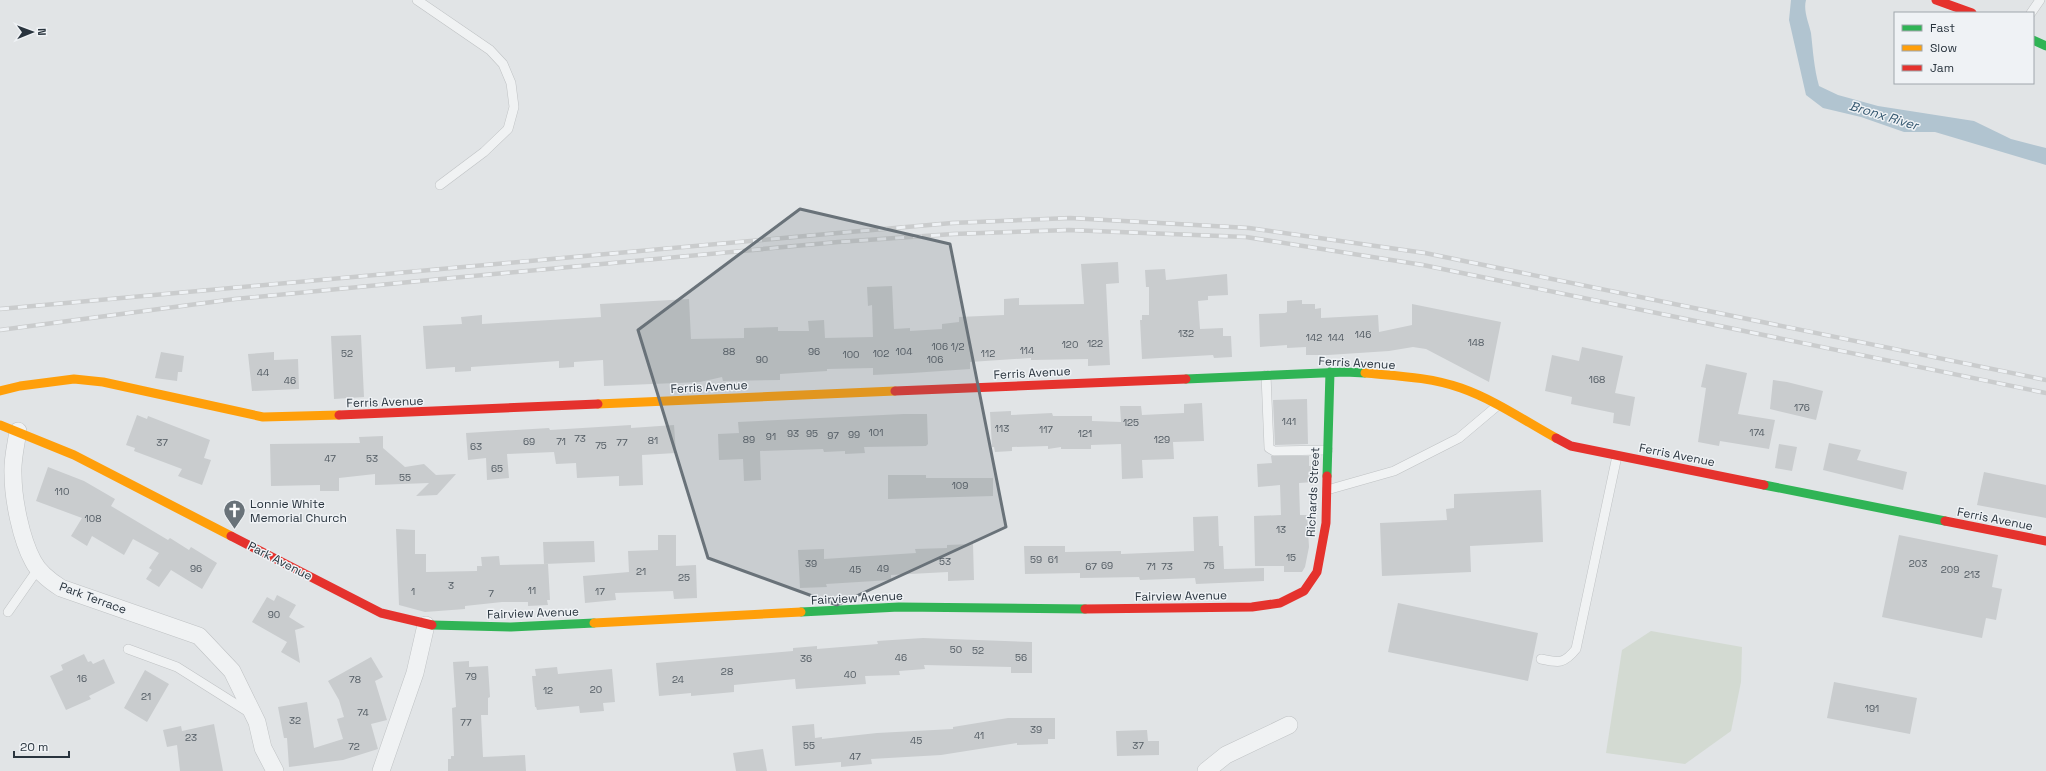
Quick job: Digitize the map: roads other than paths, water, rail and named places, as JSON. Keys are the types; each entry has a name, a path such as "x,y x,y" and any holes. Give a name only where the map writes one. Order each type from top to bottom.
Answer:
{"main road":[{"path":"1936,0 1969,12"},
{"path":"2034,40 2046,46"},
{"name":"Ferris Avenue","path":"0,392 20,386 74,380 103,382 263,418 1330,372 1398,376 1443,383 1461,388 1571,446 2046,541"},
{"name":"Richards Street","path":"1288,599 1304,591 1317,572 1326,522 1330,372"},
{"name":"Park Avenue","path":"0,425 18,431 74,455 381,613 426,626"},
{"name":"Fairview Avenue","path":"426,626 512,627 899,608 1034,610 1252,607 1280,603 1288,599"}],"street":[{"name":"Park Terrace","path":"18,431 12,473 15,497 26,544 33,562 38,569 46,578 61,588 152,618 199,636 232,671 253,715 263,748 275,771"},
{"path":"381,771 415,673 426,626"},
{"path":"1206,771 1226,755 1289,724"}],"lane":[{"path":"417,0 490,50 502,64 511,83 514,107 508,129 484,152 440,185"},
{"path":"2032,12 2040,0"},
{"path":"1266,375 1266,423 1269,448 1274,451 1328,450"},
{"path":"1327,490 1394,471 1459,438 1497,406"},
{"path":"1541,659 1558,663 1569,658 1576,649 1617,456"},
{"path":"8,612 38,569"},
{"path":"128,650 177,667 253,715"}],"water":[{"name":"Bronx River","path":"1791,0 1806,0 1806,13 1811,33 1819,86 1838,95 1878,106 1974,121 2011,139 2046,148 2046,165 1935,132 1904,132 1861,117 1823,108 1806,95 1789,20"}],"railway":[{"path":"0,309 952,223 1070,218 1249,228 1425,253 2046,380"},
{"path":"0,330 235,299 420,281 838,242 953,234 1069,230 1246,237 1423,265 2046,393"}],"place":[{"name":"Lonnie White Memorial Church","path":"235,530"}]}
